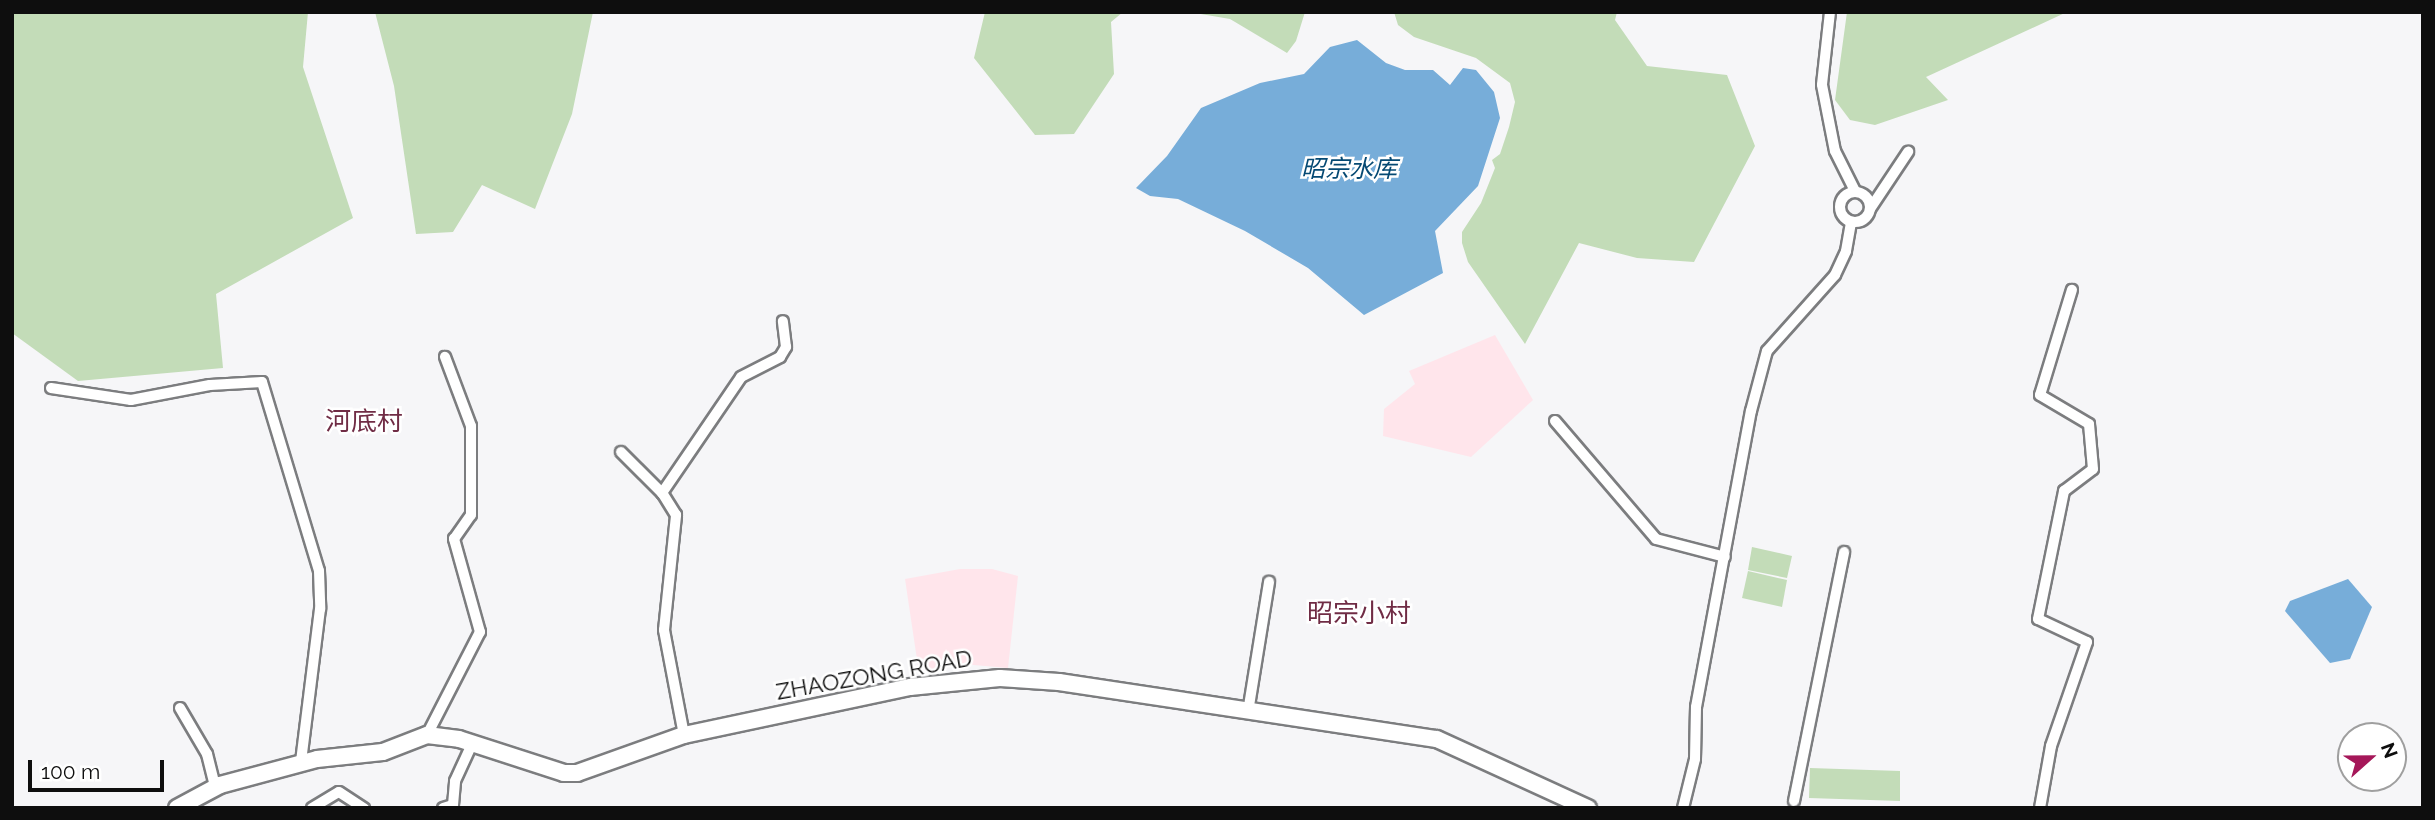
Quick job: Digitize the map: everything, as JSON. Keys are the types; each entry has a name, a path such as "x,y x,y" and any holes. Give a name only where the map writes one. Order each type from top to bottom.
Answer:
{"street":[{"path":"1830,12 1822,85 1843,175 1840,213 1852,222 1861,221 1908,152"},
{"path":"1843,175 1870,209"},
{"path":"1842,198 1886,186"},
{"path":"1683,808 1695,759 1696,707 1767,351 1835,275 1846,251 1852,222"},
{"path":"2040,808 2050,746 2087,642 2038,619 2064,491 2093,469 2089,424 2040,395 2072,289"},
{"path":"662,493 741,377 780,357 786,347 783,321"},
{"path":"177,808 215,787 301,762 370,755 426,735 480,632 454,539 471,515 471,426 445,357"},
{"path":"51,388 131,400 210,385 262,382 319,571 320,608 301,762"},
{"path":"1555,421 1656,539 1725,557"},
{"path":"621,452 662,493 676,515 664,630 684,735"},
{"path":"1793,805 1844,552"},
{"path":"1248,712 1269,582"},
{"name":"ZHAOZONG ROAD","path":"426,735 472,744 564,773 578,773 684,735 975,678 1059,682 1437,739 1587,808"},
{"path":"180,708 207,754 215,787"},
{"path":"443,808 453,805 454,781 472,744"},
{"path":"312,808 339,792 364,808"}],"shaded area":[{"path":"1495,335 1533,400 1471,457 1383,436 1384,409 1415,384 1409,371"},
{"path":"960,569 992,569 1018,576 1008,668 962,664 919,673 905,579"}],"green space":[{"path":"12,12 308,12 303,67 353,218 216,294 223,368 78,381 12,333"},
{"path":"375,12 593,12 572,114 535,209 482,185 453,232 416,234 394,86"},
{"path":"985,12 1123,12 1111,22 1114,74 1074,134 1035,135 974,58"},
{"path":"1189,12 1305,12 1296,41 1287,53 1230,19"},
{"path":"1394,12 1617,12 1615,20 1647,66 1727,75 1755,146 1694,262 1637,258 1579,243 1525,344 1468,262 1462,243 1462,232 1481,203 1495,168 1492,160 1500,154 1509,127 1515,102 1510,83 1476,58 1414,37 1398,25"},
{"path":"1847,12 2067,12 1926,77 1948,100 1875,125 1850,120 1835,100"},
{"path":"1752,547 1792,556 1787,578 1748,570"},
{"path":"1748,571 1787,580 1782,607 1742,598"},
{"path":"1810,768 1900,771 1900,801 1809,798"}],"water":[{"name":"昭宗水库","path":"1357,40 1386,63 1405,70 1433,70 1450,85 1463,68 1476,70 1494,92 1500,118 1478,186 1435,231 1443,273 1364,315 1308,268 1245,231 1178,199 1150,196 1136,188 1167,156 1201,108 1260,83 1304,74 1330,47"},
{"path":"2348,579 2372,607 2350,659 2330,663 2285,611 2290,601"}],"district":[{"name":"河底村","path":"364,422"},
{"name":"昭宗小村","path":"1359,614"}]}
